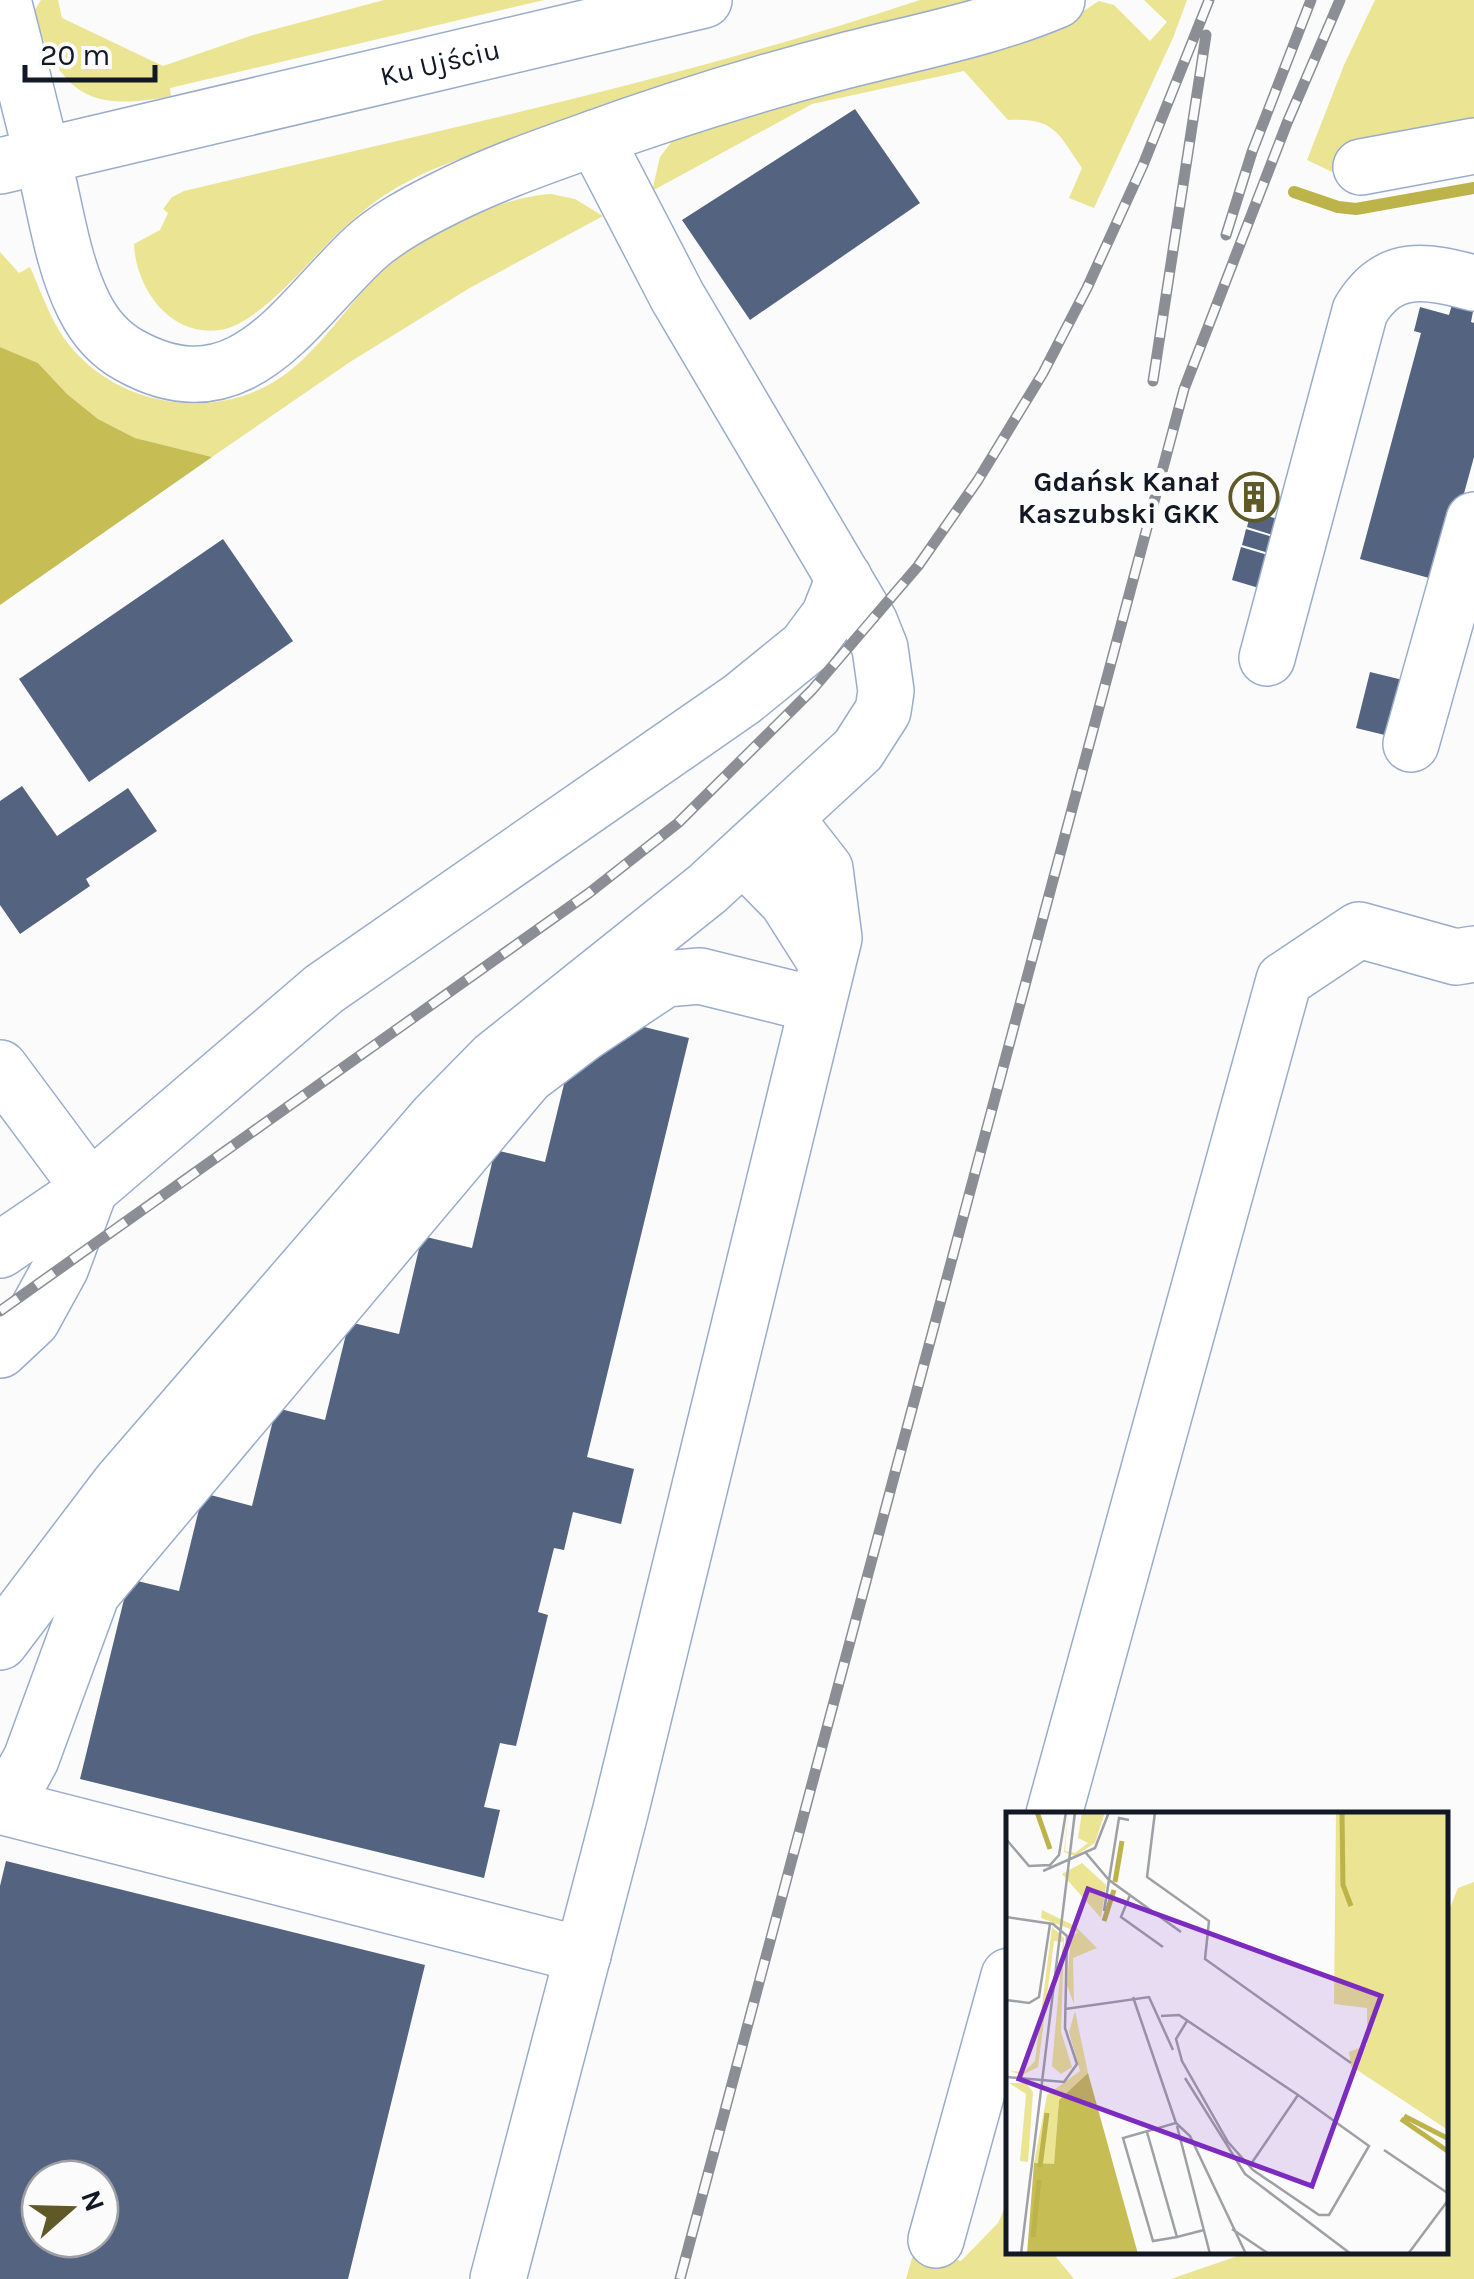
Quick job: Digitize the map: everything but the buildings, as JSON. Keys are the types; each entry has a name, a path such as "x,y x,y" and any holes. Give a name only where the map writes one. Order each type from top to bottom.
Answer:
{"street":[{"path":"4,0 21,161 82,302 112,344 145,363 184,372 206,372 244,363 277,342 381,234 464,188 595,138 735,92 1011,17 1058,0"},
{"name":"Ku Ujściu","path":"21,161 704,0"},
{"path":"0,1642 120,1485 437,1117 494,1059 786,818 858,750 883,711 886,672 880,648 844,578 677,296 595,138"},
{"path":"1361,168 1474,146"},
{"path":"1266,658 1360,310 1378,287 1404,274 1432,273 1474,283"},
{"path":"1411,744 1474,520"},
{"path":"0,1250 90,1189 324,989 742,699 806,648 829,616 844,578"},
{"path":"498,2279 583,1956 834,938 826,869 786,818"},
{"path":"744,856 786,901 822,984"},
{"path":"1055,1812 1284,980 1358,930 1456,957 1474,954"},
{"path":"0,1802 14,1790 32,1758 92,1594 527,1076 665,979 700,976 822,984"},
{"path":"0,1068 90,1189"},
{"path":"0,1350 32,1320 61,1267 90,1189"},
{"path":"0,1802 583,1956"},
{"path":"936,2240 1006,1987"}],"shaded area":[{"path":"41,0 58,0 62,18 163,66 253,35 384,0 544,0 170,88 171,96 118,101 97,98 81,90 54,62 33,13"},
{"path":"920,0 991,0 650,96 430,171 365,210 266,304 235,325 220,330 186,326 159,306 141,277 134,244 160,230 168,213 163,209 172,197 184,191 646,80"},
{"path":"1144,0 1187,0 1094,208 1069,198 1082,168 1060,136 1036,122 1008,120 964,71 812,104 652,191 660,157 676,136 1074,17 1099,1 1114,5 1150,41 1167,22"},
{"path":"1375,0 1474,0 1474,129 1347,179 1307,160 1344,65"},
{"path":"551,194 575,199 603,216 468,289 350,362 212,457 135,438 98,419 38,363 0,347 0,252 19,273 30,267 62,334 99,373 123,387 178,403 235,398 262,388 299,363 375,278 411,248 481,211"},
{"path":"0,347 38,363 98,419 135,438 212,457 0,605"},
{"path":"1474,1882 1474,2279 1171,2279 1243,2254 1449,2254 1449,1910 1458,1888"},
{"path":"1006,2205 1006,2254 1054,2254 1074,2279 906,2279 915,2247 961,2261 998,2223"}],"waterway":[{"path":"1294,192 1356,209 1474,188"}],"railway":[{"path":"0,1311 589,893 678,823 812,690 918,566 978,480 1043,373 1143,165 1209,0"},
{"path":"1226,235 1252,152 1311,0"},
{"path":"680,2279 1184,389 1287,123 1340,0"},
{"path":"1153,381 1206,35"}],"place":[{"name":"Gdańsk Kanał Kaszubski GKK","path":"1254,497"}]}
